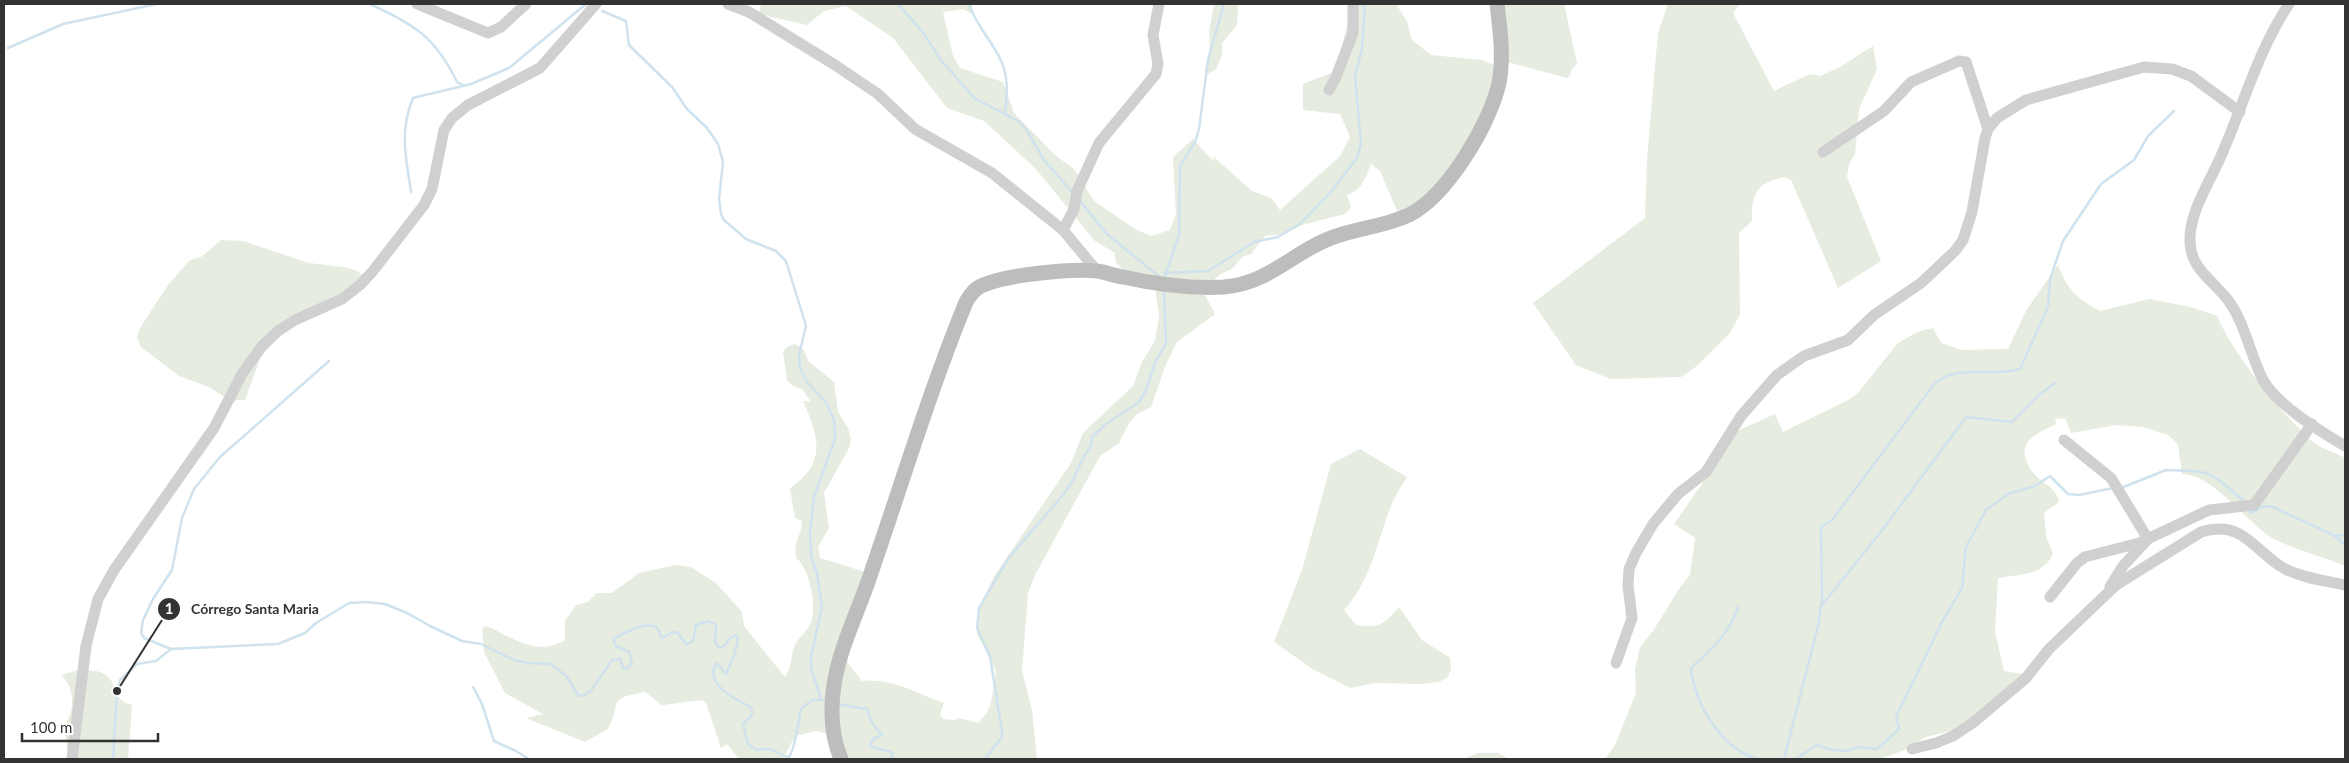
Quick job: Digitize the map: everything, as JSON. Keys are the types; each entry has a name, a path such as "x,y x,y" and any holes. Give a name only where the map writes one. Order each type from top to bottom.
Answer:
{"street":[{"path":"417,4 488,33 501,27 526,4"},
{"path":"72,759 86,646 98,600 114,570 214,428 242,374 262,346 278,331 295,320 342,299 374,271 424,205 432,189 444,130 452,118 468,105 540,68 596,4"},
{"path":"728,4 749,12 835,65 878,94 915,130 992,173 1063,230 1097,271"},
{"path":"1063,230 1074,209 1077,191 1099,143 1156,74 1158,64 1153,35 1159,4"},
{"path":"1329,90 1353,33 1353,4"},
{"path":"841,759 832,727 833,702 848,632 872,573 938,370 966,302 972,292 981,286 1014,276 1097,271 1164,283 1209,287 1244,285 1275,271 1325,240 1347,233 1381,227 1421,207 1440,188 1463,158 1475,139 1494,100 1499,82 1502,54 1497,4"},
{"path":"2289,4 2270,34 2240,112 2194,215 2191,228 2191,251 2200,271 2227,299 2264,381 2283,402 2345,446"},
{"path":"1616,663 1632,618 1628,586 1629,569 1636,552 1653,524 1678,494 1706,472 1748,406 1777,375 1804,356 1848,340 1874,315 1920,283 1963,240 1970,218 1988,129 1966,62 1959,61 1911,82 1884,111 1823,152"},
{"path":"1988,129 2004,112 2031,98 2144,66 2172,69 2191,76 2240,112"},
{"path":"2050,597 2076,563 2085,557 2148,539 2209,510 2254,505 2312,424"},
{"path":"2064,440 2111,478 2148,539"},
{"path":"1912,749 1936,743 1953,736 1974,722 2026,678 2049,649 2107,593 2128,576 2192,536 2214,528 2238,532 2274,562 2291,572 2345,585"},
{"path":"2107,593 2123,566 2148,539"}],"shaded area":[{"path":"761,4 972,4 973,14 963,9 943,12 953,56 960,68 1003,82 1014,113 1055,155 1074,169 1094,201 1135,229 1151,236 1170,230 1176,214 1173,157 1193,139 1213,161 1214,157 1252,191 1271,198 1280,210 1340,156 1350,137 1340,114 1303,110 1303,84 1336,71 1352,4 1396,4 1407,21 1412,40 1431,55 1482,60 1494,65 1497,74 1473,146 1403,225 1380,171 1371,164 1359,187 1347,195 1351,208 1345,214 1302,225 1285,234 1265,236 1251,254 1242,257 1233,268 1221,274 1202,289 1215,314 1177,342 1166,364 1151,407 1137,414 1129,423 1119,443 1100,456 1035,575 1028,593 1022,671 1032,710 1037,759 846,759 828,734 816,731 795,736 783,759 739,759 727,744 721,748 706,703 703,700 662,705 645,692 632,694 619,700 608,729 585,742 526,718 543,714 505,693 484,652 482,628 487,626 525,644 545,647 555,645 565,640 565,621 576,605 588,602 597,593 612,593 639,573 675,565 691,567 716,583 742,612 744,626 785,677 789,670 795,645 809,626 813,610 812,590 809,580 801,563 796,558 795,552 802,521 795,518 790,489 808,472 816,452 815,435 803,401 811,402 802,389 793,386 787,380 783,352 787,347 795,344 803,349 809,362 834,382 838,412 848,428 851,439 849,448 824,493 829,528 818,547 820,558 865,572 876,582 846,661 862,681 883,681 904,687 944,703 940,714 943,719 954,720 959,718 978,723 986,714 991,703 996,671 977,634 980,605 995,575 1071,463 1083,433 1133,386 1143,360 1155,341 1159,316 1155,287 1118,265 1115,260 1115,253 1095,241 1035,168 984,121 947,108 893,38 846,6 824,11 807,25 759,14"},
{"path":"1214,4 1238,4 1237,25 1222,43 1222,55 1216,69 1206,75 1205,70 1210,49 1209,32"},
{"path":"1495,4 1564,4 1577,63 1571,70 1570,76 1567,78 1503,61"},
{"path":"1668,4 1740,4 1733,13 1774,91 1810,74 1820,76 1840,67 1873,46 1877,69 1859,109 1855,154 1849,164 1847,177 1881,261 1838,288 1791,180 1784,177 1767,183 1761,186 1754,197 1752,221 1739,233 1740,315 1729,334 1697,366 1681,377 1611,379 1576,365 1533,303 1645,218 1647,159 1658,33"},
{"path":"221,240 243,241 309,263 344,267 358,271 370,283 295,319 261,356 245,400 237,400 233,403 211,388 179,376 141,347 137,337 140,328 168,285 190,260 201,257"},
{"path":"2058,265 2074,293 2100,311 2149,299 2191,307 2217,316 2234,348 2258,382 2285,414 2314,443 2345,458 2345,566 2276,540 2260,529 2216,489 2193,476 2182,474 2178,444 2168,435 2143,427 2116,425 2071,433 2065,418 2055,419 2056,424 2034,436 2026,444 2025,450 2028,465 2053,490 2059,502 2044,513 2046,536 2053,554 2049,561 2037,570 2030,573 1998,578 1995,632 2004,671 2029,675 2014,694 1982,708 1954,730 1926,737 1907,749 1881,759 1605,759 1615,745 1636,693 1635,669 1640,647 1653,631 1690,575 1695,538 1674,524 1706,478 1726,436 1775,414 1783,432 1850,399 1858,393 1897,344 1917,332 1933,328 1941,343 1961,350 2008,349 2027,309"},
{"path":"1360,449 1407,477 1387,515 1362,585 1344,610 1356,625 1371,626 1385,621 1399,607 1422,640 1450,658 1451,668 1448,677 1439,682 1421,684 1375,683 1351,688 1314,670 1274,642 1302,570 1331,464"},
{"path":"78,670 104,674 110,678 118,696 123,701 132,705 128,759 68,759 66,737 61,728 66,723 72,709 72,694 61,675"},
{"path":"1478,753 1498,753 1509,759 1463,759"}],"waterway":[{"path":"8,48 63,24 157,4"},
{"path":"370,4 422,34 440,53 457,82 463,85"},
{"path":"411,192 405,133 413,98 471,84 509,68 586,4"},
{"path":"898,4 922,31 940,59 974,98 1018,121 1026,129 1044,160 1072,192"},
{"path":"969,4 1004,68 1007,87 1005,114"},
{"path":"1164,279 1179,235 1180,166 1195,142 1199,129 1208,60 1224,4"},
{"path":"1164,273 1208,271 1254,242 1278,237 1301,223 1330,193 1357,158 1361,144 1355,76 1362,49 1365,4"},
{"path":"602,11 626,21 629,45 672,87 687,109 707,128 718,144 723,162 719,199 721,214 724,220 746,239 776,251 786,261 806,326 799,355 800,368 807,382 826,402 834,420 835,439 814,497 810,531 811,556 817,574 822,607 811,657 811,668 821,699"},
{"path":"1784,759 1818,626 1822,599 1821,527 1832,520 1935,383 1944,377 1965,372 1999,372 2020,369 2048,307 2050,279 2063,241 2101,184 2134,160 2148,136 2174,111"},
{"path":"1079,200 1107,234 1161,278"},
{"path":"985,759 1002,737 1002,732 990,656 977,628 979,608 1008,559 1063,495 1073,480 1091,446 1092,437 1106,424 1139,402 1146,390 1155,363 1166,343 1164,290"},
{"path":"171,649 144,638 141,633 143,620 153,599 172,570 182,518 194,489 220,457 329,361"},
{"path":"1822,605 1883,529 1966,417 2012,422 2039,395 2055,383"},
{"path":"2121,488 2166,470 2193,471 2206,473 2219,480 2244,501"},
{"path":"1796,759 1817,745 1828,749 1846,751 1858,747 1877,749 1897,731 1899,728 1896,717 1942,622 1962,588 1966,547 1986,510 2008,494 2035,486 2050,476 2068,494 2079,495 2113,488"},
{"path":"2249,510 2250,513 2265,506 2273,507 2335,536 2345,545"},
{"path":"2335,536 2345,535"},
{"path":"113,759 117,691 120,680 137,664 156,661 171,649 278,644 305,633 316,623 349,603 385,604 462,641 481,644 514,660 527,663 551,664 567,677 578,695 582,696 590,692 612,660 620,659 623,668 626,669 632,663 629,652 616,646 613,639 641,627 653,626 658,629 662,638 673,632 678,633 686,644 693,641 696,625 708,621 716,625 715,643 720,648 736,635 738,639 734,656 726,674 717,663 714,678 730,696 752,708 752,715 743,724 748,744 756,750 769,749 786,757 789,757 793,747 801,709 812,700 827,700"},
{"path":"1738,607 1725,633 1713,648 1691,668 1698,696 1713,724 1733,746 1759,759"},
{"path":"473,687 482,704 494,741 529,759"},
{"path":"837,704 867,709 872,723 882,735 873,739 870,745 893,753 891,759"}],"place":[{"name":"Córrego Santa Maria","path":"117,691"}]}
